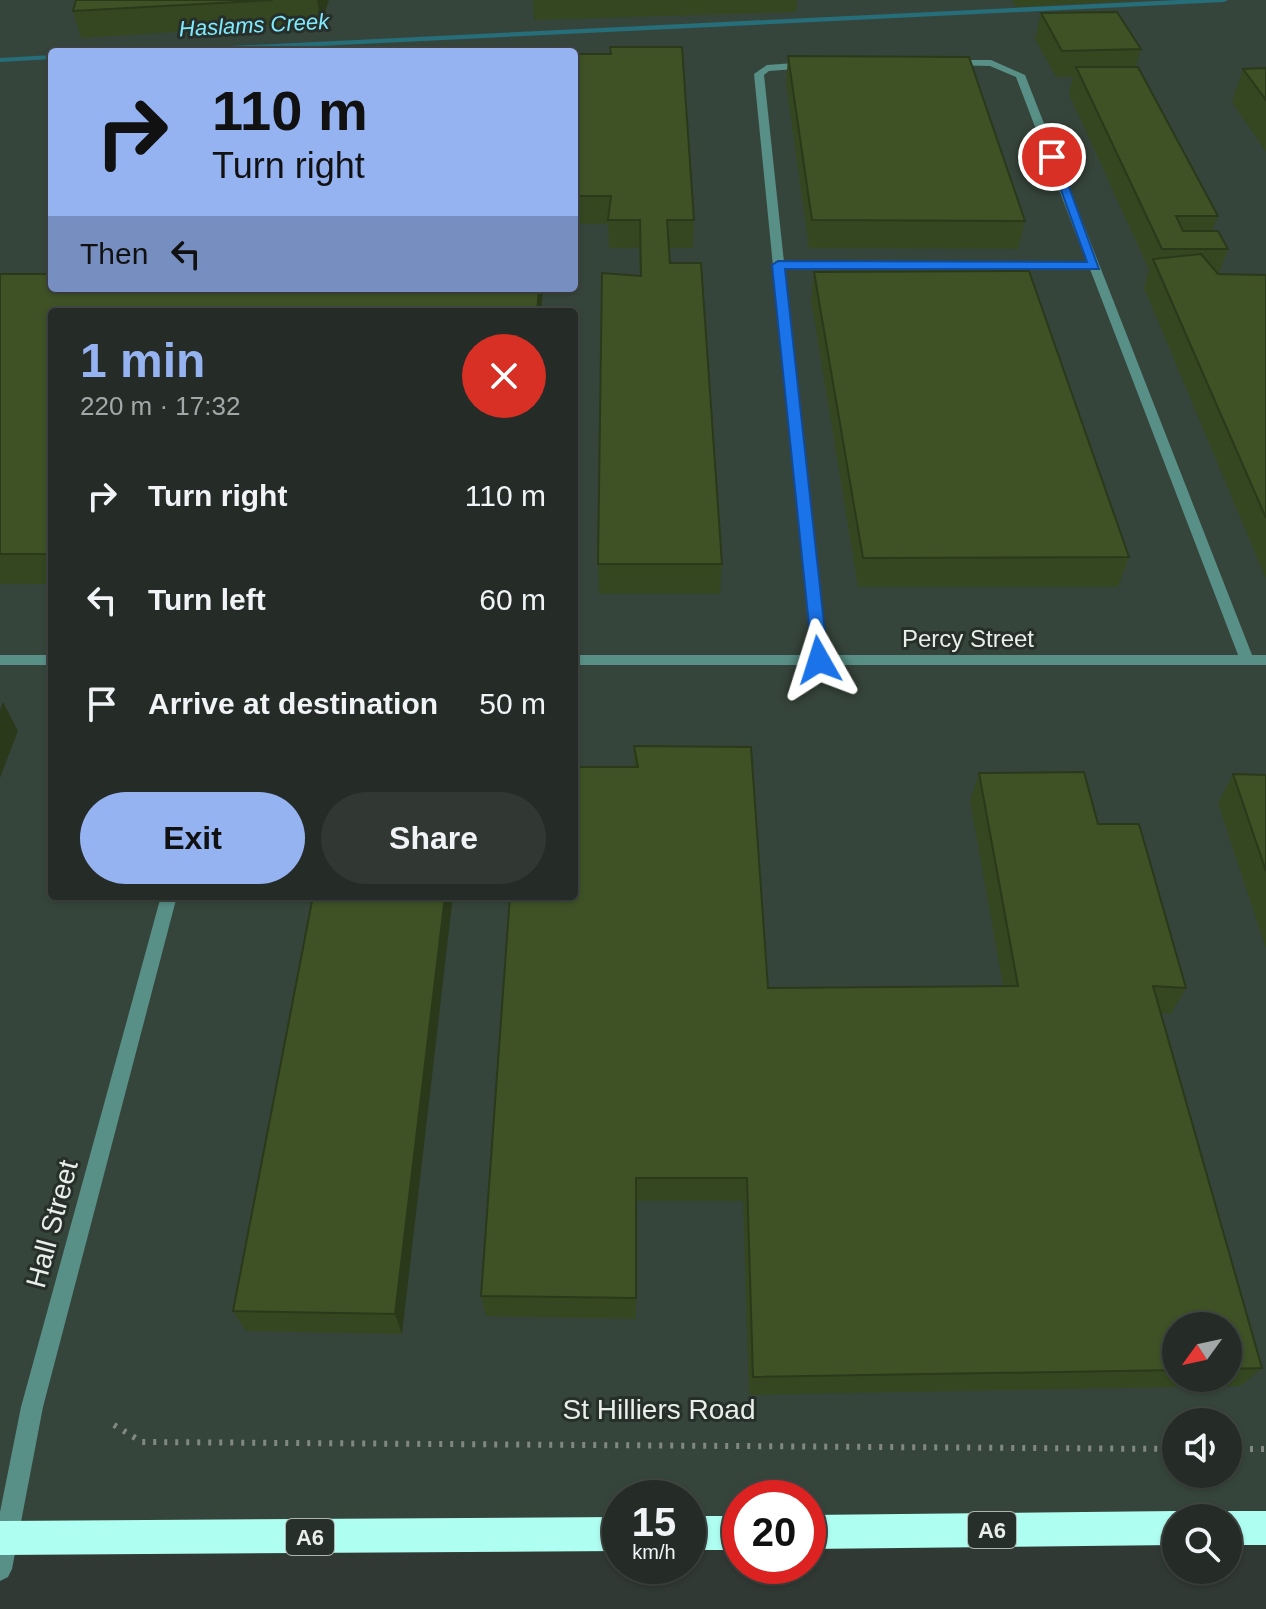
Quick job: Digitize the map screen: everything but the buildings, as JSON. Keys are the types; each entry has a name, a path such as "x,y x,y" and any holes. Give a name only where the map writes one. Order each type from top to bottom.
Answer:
{"highway":[{"name":"A6","path":"826,1532 1162,1528"},
{"path":"1242,1528 1266,1528"},
{"name":"A6","path":"3,1548 602,1534"}],"street":[{"path":"943,63 991,63 1020,75 1247,660"},
{"path":"816,65 784,65 759,74 819,660"},
{"path":"778,265 1094,266"},
{"path":"0,660 48,660"},
{"name":"Percy Street","path":"578,660 1266,660"},
{"name":"Hall Street","path":"3,1548 32,1407 168,900"}],"path":[{"name":"St Hilliers Road","path":"114,1425 142,1442 1162,1449"},
{"path":"1242,1449 1266,1449"}],"shaded area":[{"path":"0,0 1266,0 1266,1528 1242,1522 1242,1504 1162,1504 1162,1519 826,1531 826,1480 722,1480 722,1533 706,1533 706,1480 602,1480 602,1534 0,1538"}],"waterway":[{"name":"Haslams Creek","path":"232,48 1224,0"},
{"name":"Haslams Creek","path":"0,60 48,57"}],"route":[{"path":"819,660 778,265 1094,266 1052,157"}]}
